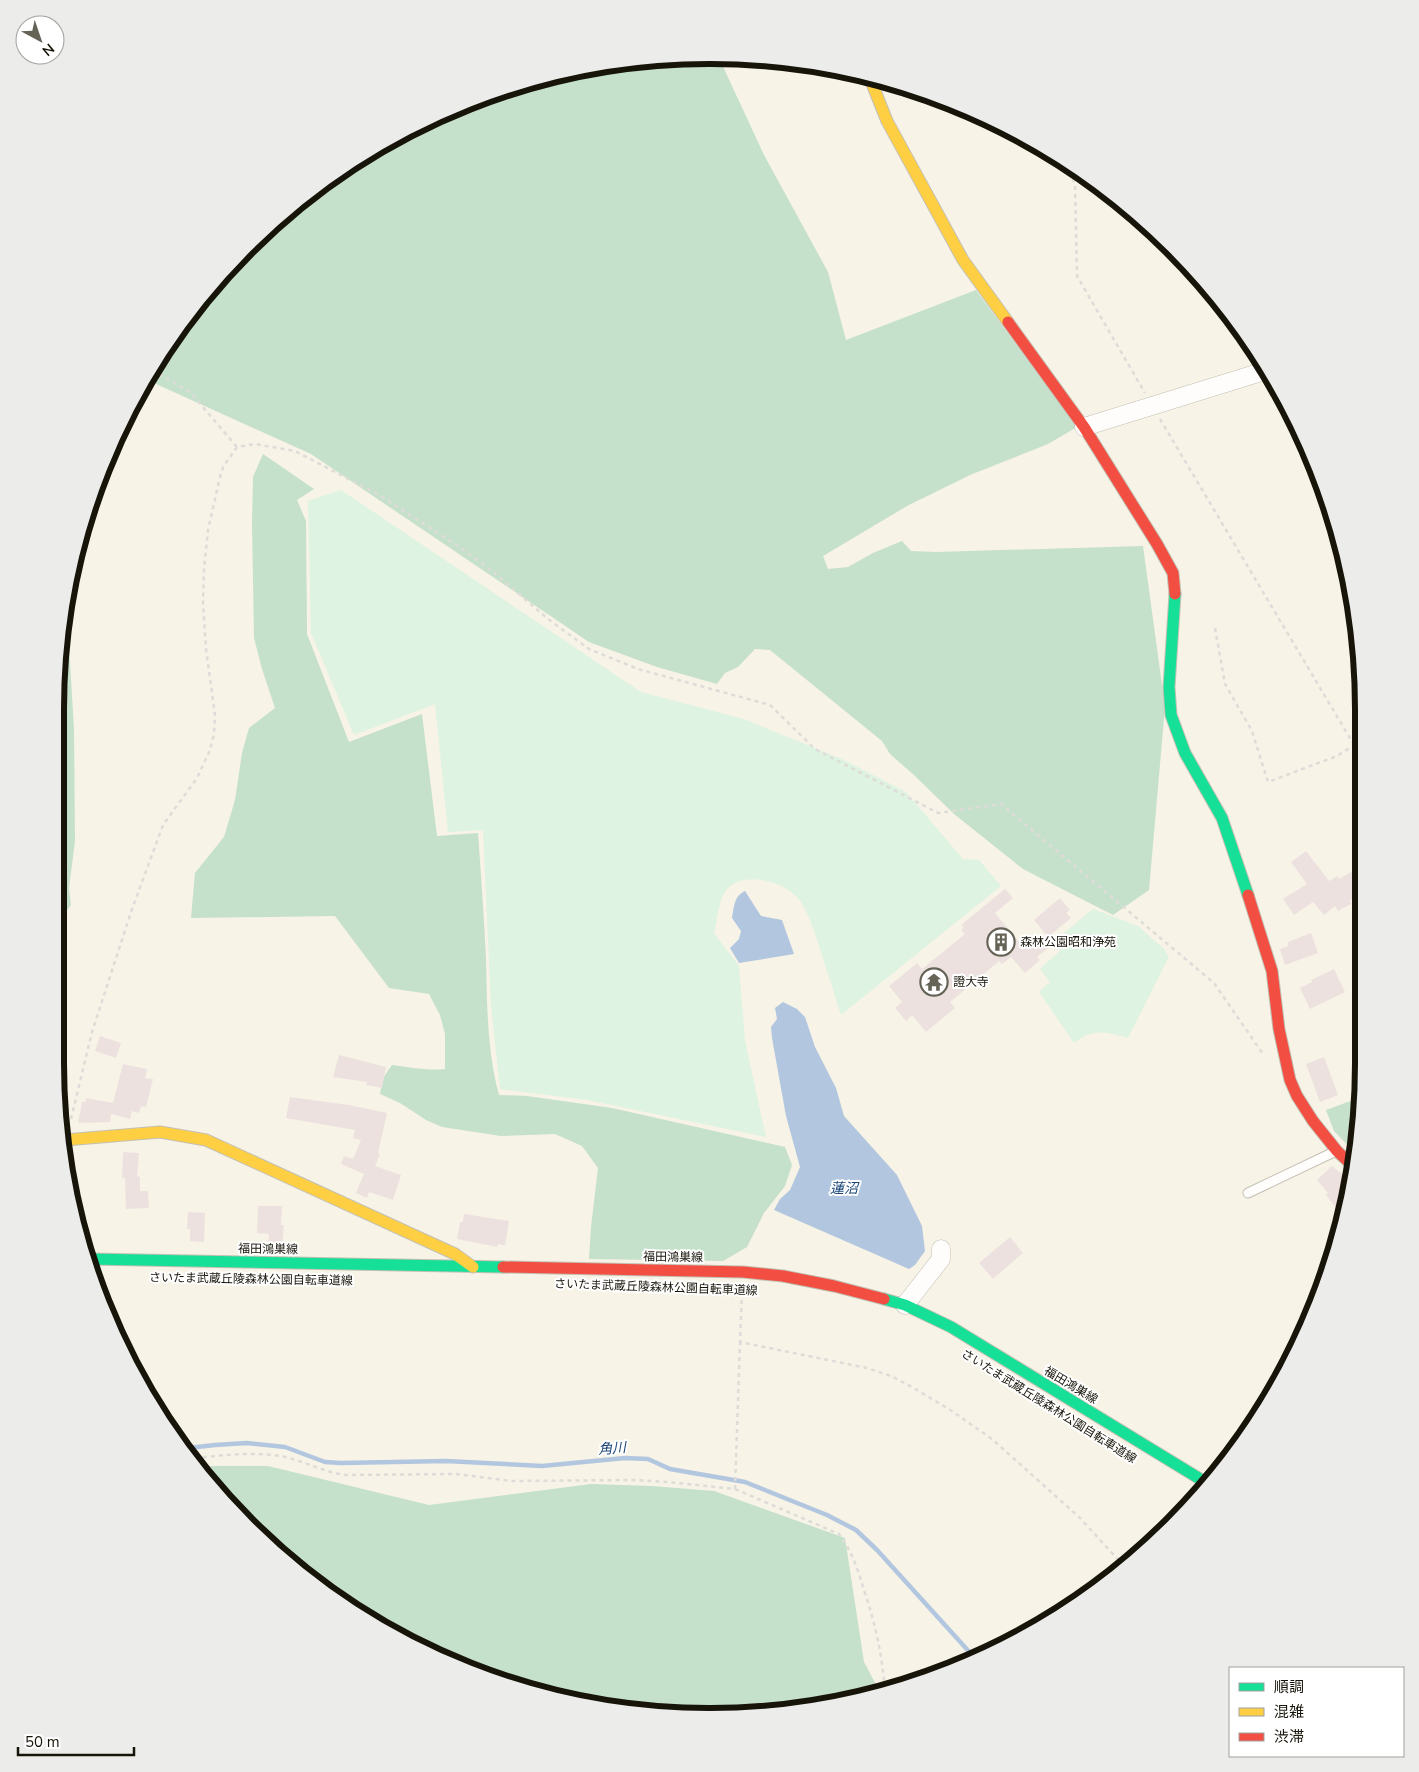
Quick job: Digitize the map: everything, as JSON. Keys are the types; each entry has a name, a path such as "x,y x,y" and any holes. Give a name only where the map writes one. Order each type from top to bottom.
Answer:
{"street":[{"path":"873,85 887,121 963,260 1084,427 1173,573 1174,598 1169,687 1171,715 1185,753 1222,818 1249,897 1272,971 1279,1029 1290,1080 1297,1096 1313,1121 1348,1161"},
{"path":"1084,427 1260,373"},
{"path":"68,1140 160,1132 206,1140 455,1254 473,1267"},
{"path":"905,1305 922,1286 941,1259 941,1249"},
{"name":"福田鴻巣線","path":"95,1259 743,1272 783,1276 834,1286 905,1305 951,1328 1202,1480"}],"lane":[{"path":"1248,1193 1337,1151"}],"path":[{"path":"1071,175 1075,184 1077,276 1354,746 1338,756 1268,782 1252,731 1225,684 1214,628"},
{"path":"158,374 190,392 237,447"},
{"path":"67,1130 92,1032 131,912 163,825 197,778 210,750 214,734 215,715 206,649 203,604 208,530 223,467 237,447 255,444 295,451 379,495 462,548 548,619 589,649 638,669 770,704 815,749 938,813 1001,804 1214,983 1265,1056"},
{"path":"735,1489 743,1272"},
{"path":"740,1342 867,1368 891,1376 912,1387 952,1411 992,1439 1079,1517 1119,1561"},
{"path":"199,1458 262,1454 286,1458 329,1472 345,1475 456,1474 511,1481 634,1480 735,1489 839,1534 849,1548 878,1636 884,1684"}],"green space":[{"path":"722,64 764,155 828,272 846,340 976,290 1077,427 1048,444 970,475 907,506 823,556 828,569 848,567 873,553 902,541 911,551 936,552 1143,546 1165,707 1149,890 1113,915 1023,869 954,814 890,754 882,741 770,650 755,649 738,667 725,673 717,684 657,667 589,642 311,454 153,383 197,316 253,253 316,197 351,173 387,150 424,130 462,113 502,98 584,76 625,69 667,65"},
{"path":"263,454 314,489 297,500 306,521 307,634 349,742 422,714 437,836 478,833 488,1027 492,1062 499,1095 527,1096 612,1108 785,1147 792,1165 785,1186 764,1213 747,1247 723,1261 589,1259 598,1168 582,1146 555,1134 501,1136 442,1127 380,1094 383,1078 392,1065 425,1069 445,1069 445,1034 440,1015 429,994 389,988 335,916 191,918 195,873 224,837 235,800 242,753 249,728 275,708 254,638 253,477"},
{"path":"341,490 641,692 744,719 844,760 906,792 963,859 979,860 1001,886 841,1015 812,925 804,907 795,895 775,884 753,879 732,885 725,892 714,933 739,966 745,1041 766,1137 587,1100 500,1089 491,1006 483,830 448,832 435,704 354,735 311,633 308,501"},
{"path":"68,633 74,729 75,841 69,888 71,905 64,914 64,710"},
{"path":"1093,909 1138,926 1164,949 1169,957 1128,1038 1113,1034 1094,1033 1074,1043 1039,992 1050,982 1040,969 1060,951 1059,948 1063,944 1058,938"},
{"path":"64,943 67,951 64,954"},
{"path":"1354,1100 1350,1148 1334,1131 1326,1110"},
{"path":"205,1466 268,1466 429,1505 591,1484 714,1491 845,1538 864,1662 877,1686 794,1703 752,1707 667,1707 625,1703 542,1686 502,1674 424,1642 387,1622 351,1599 316,1575 284,1548 253,1519"}],"water":[{"path":"745,891 761,916 782,920 794,954 739,963 730,948 739,939 741,931 732,918 737,899"},
{"name":"蓮沼","path":"783,1002 797,1009 805,1017 815,1047 836,1088 844,1116 897,1175 922,1226 925,1251 915,1265 909,1269 774,1210 780,1199 790,1190 800,1167 786,1116 772,1038 771,1027 777,1019 775,1008"}],"building":[{"path":"1306,851 1329,881 1338,876 1339,879 1353,871 1355,875 1355,898 1350,900 1351,904 1338,911 1335,906 1324,915 1313,902 1294,915 1283,899 1307,884 1291,862"},
{"name":"證大寺","path":"1005,889 1013,898 995,913 1024,948 1038,936 1048,948 1037,957 1040,960 1025,973 1011,957 1002,964 999,961 950,1002 955,1008 926,1032 912,1015 906,1021 895,1008 902,1002 889,986 917,963 922,969 965,934 961,930 964,927 961,925"},
{"path":"1060,898 1070,910 1066,913 1071,918 1048,937 1034,920"},
{"path":"1311,933 1318,953 1285,965 1280,949 1288,946 1288,942"},
{"path":"1334,969 1345,992 1310,1009 1300,988 1312,982 1311,980"},
{"path":"100,1036 121,1043 116,1058 95,1051"},
{"path":"339,1055 386,1067 382,1088 366,1085 367,1082 333,1077"},
{"path":"1324,1057 1338,1095 1320,1102 1306,1064"},
{"path":"123,1064 147,1069 145,1078 153,1079 146,1107 141,1106 139,1113 132,1111 130,1119 111,1114 110,1122 78,1123 82,1102 86,1102 86,1098 113,1103"},
{"path":"290,1097 349,1105 387,1113 378,1153 380,1154 375,1166 401,1175 393,1200 369,1192 367,1198 356,1193 364,1174 341,1164 344,1156 353,1159 361,1140 353,1138 355,1130 286,1118"},
{"path":"123,1152 139,1153 137,1176 140,1177 140,1191 148,1191 149,1208 126,1209 125,1178 122,1178"},
{"path":"1332,1166 1345,1176 1337,1209 1326,1195 1328,1193 1317,1180"},
{"path":"258,1206 282,1206 281,1225 284,1225 282,1246 268,1245 269,1234 257,1233"},
{"path":"188,1212 205,1213 204,1242 190,1241 190,1229 187,1229"},
{"path":"464,1214 509,1221 505,1246 498,1244 497,1247 457,1239 460,1222 463,1222"},
{"path":"1010,1237 1023,1253 993,1279 979,1263"}],"waterway":[{"name":"角川","path":"191,1448 247,1443 285,1447 325,1462 341,1463 446,1461 542,1466 625,1458 648,1459 670,1469 745,1482 827,1515 856,1530 877,1550 970,1653"}],"traffic: fast":[{"path":"1175,594 1169,687 1171,715 1185,753 1222,818 1248,895"},
{"path":"95,1259 503,1267"},
{"path":"884,1299 905,1305 951,1327 1202,1480"}],"traffic: slow":[{"path":"873,85 887,121 963,260 1008,322"},
{"path":"68,1140 160,1132 206,1140 455,1254 473,1267"}],"traffic: jam":[{"path":"1008,322 1084,427 1157,544 1173,573 1175,594"},
{"path":"1248,895 1272,971 1279,1029 1290,1080 1297,1096 1313,1121 1348,1161"},
{"path":"503,1267 743,1272 783,1276 834,1286 884,1299"}],"place":[{"name":"森林公園昭和浄苑","path":"1001,942"},
{"name":"證大寺","path":"934,982"}]}
